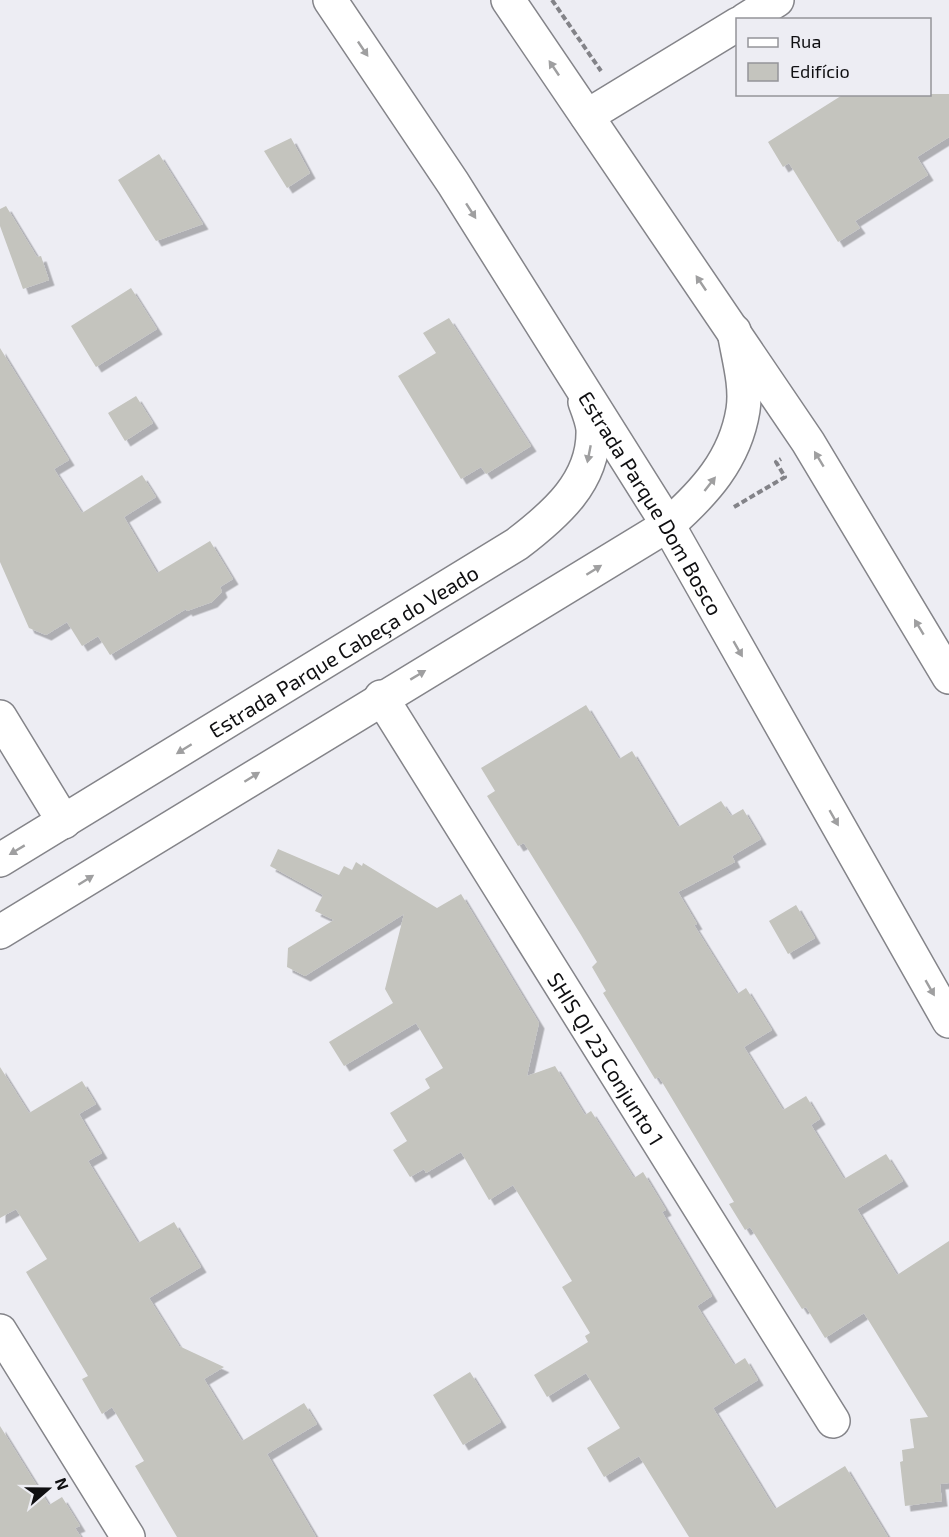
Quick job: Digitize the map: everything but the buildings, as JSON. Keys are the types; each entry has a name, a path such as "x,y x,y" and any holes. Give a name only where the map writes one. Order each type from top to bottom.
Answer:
{"main road":[{"name":"Estrada Parque Dom Bosco","path":"330,0 453,183 578,377 668,525 949,1021"},
{"path":"508,0 812,448 949,677"},
{"path":"748,18 777,0"},
{"path":"587,116 736,25"},
{"path":"0,932 381,697 668,525 713,482 735,435 743,410 743,392 734,331"},
{"name":"Estrada Parque Cabeça do Veado","path":"0,860 517,544 552,518 577,487 590,458 593,427 578,377"},
{"name":"SHIS QI 23 Conjunto 1","path":"381,697 833,1420"},
{"path":"0,717 64,822"},
{"path":"0,1331 128,1537"}]}
